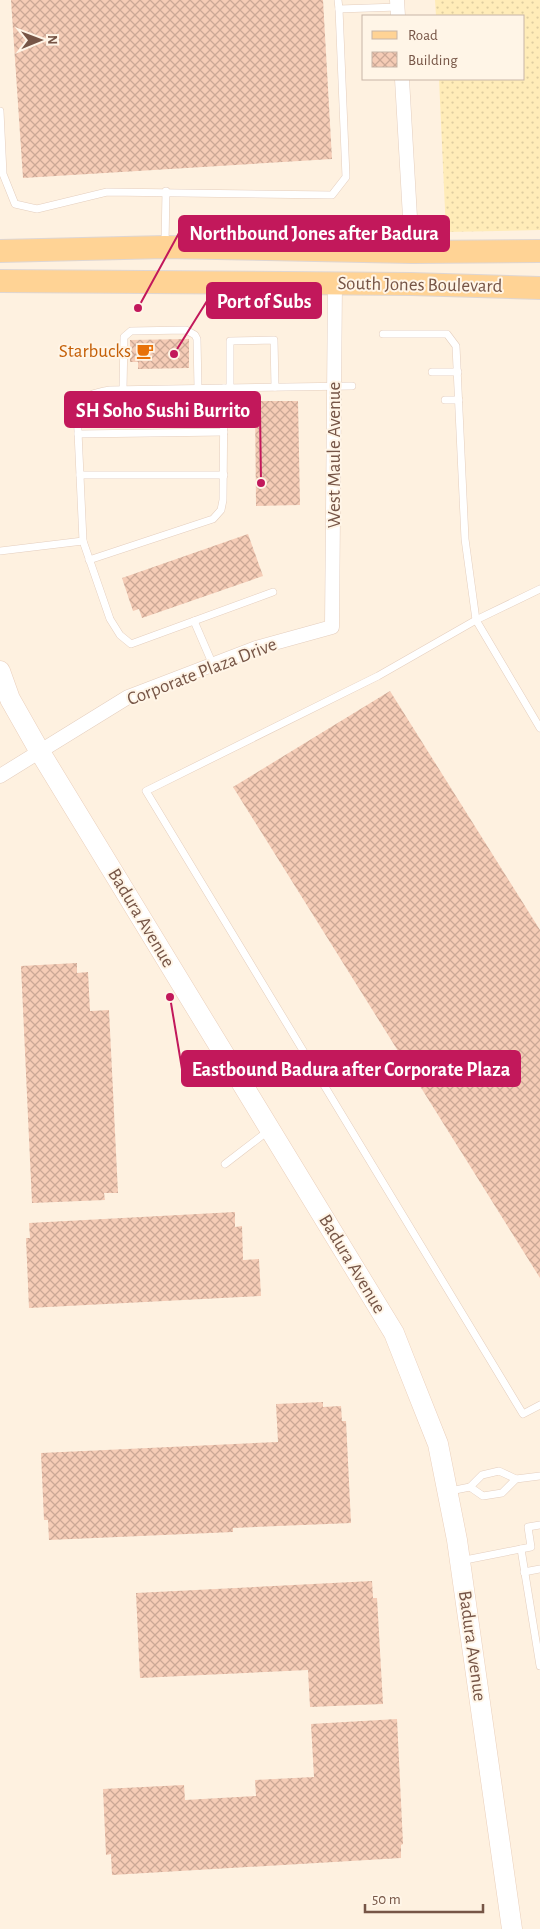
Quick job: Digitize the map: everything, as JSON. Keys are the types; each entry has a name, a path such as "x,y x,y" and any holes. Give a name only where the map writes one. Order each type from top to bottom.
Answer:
{"main road":[{"name":"South Jones Boulevard","path":"0,251 165,247 412,252 540,251"},
{"name":"South Jones Boulevard","path":"0,280 335,283 540,288"},
{"name":"Badura Avenue","path":"0,671 10,699 40,752 394,1333 438,1444 460,1561 512,1929"}],"street":[{"path":"402,80 412,252"},
{"name":"West Maule Avenue","path":"332,627 335,283"},
{"name":"Corporate Plaza Drive","path":"0,776 128,697 256,648 332,627"}],"lane":[{"path":"0,111 3,174 15,204 37,209 107,192 166,191 332,195 346,177 338,0"},
{"path":"339,9 398,8"},
{"path":"165,247 166,191"},
{"path":"123,390 124,337 131,332 170,330 186,330 195,335 197,339 198,388"},
{"path":"383,334 447,334 456,346 465,539 476,620 540,728"},
{"path":"89,560 213,519 221,510 230,341 274,340 275,387"},
{"path":"432,372 458,372"},
{"path":"273,592 131,644 120,635 110,620 83,541 78,410 82,402 92,393 123,390 352,386"},
{"path":"445,400 459,400"},
{"path":"78,434 224,432"},
{"path":"80,475 224,475"},
{"path":"0,551 83,541"},
{"path":"540,589 476,620 378,676 146,791 523,1414 540,1405"},
{"path":"194,621 213,665"},
{"path":"225,1164 270,1129"},
{"path":"446,1491 470,1487 482,1475 499,1471 516,1480"},
{"path":"470,1487 483,1496 502,1493 516,1480 540,1476"},
{"path":"460,1561 532,1547 528,1527 540,1525"},
{"path":"520,1549 540,1666"},
{"path":"524,1572 540,1569"}],"sand":[{"path":"435,0 540,0 540,230 446,232 439,80 525,80 525,15 436,15"}],"building":[{"path":"11,0 323,0 332,159 23,178"},
{"path":"189,339 189,368 138,369 138,362 130,362 130,340"},
{"path":"255,401 298,401 300,505 256,506"},
{"path":"248,534 263,576 142,618 139,609 133,611 122,578"},
{"path":"390,691 540,930 540,1278 233,787"},
{"path":"77,963 77,973 88,972 90,1011 109,1010 118,1193 104,1193 105,1200 32,1203 21,966"},
{"path":"235,1212 235,1227 242,1226 243,1260 259,1259 261,1296 29,1308 26,1238 30,1238 29,1223"},
{"path":"323,1402 323,1407 341,1406 342,1421 346,1421 351,1523 233,1528 233,1532 49,1540 48,1520 44,1520 41,1453 278,1442 276,1404"},
{"path":"372,1581 373,1598 377,1598 383,1704 310,1707 308,1670 140,1678 136,1593"},
{"path":"397,1719 403,1844 401,1845 401,1858 112,1875 111,1854 106,1855 103,1789 184,1785 185,1800 256,1796 255,1780 314,1777 311,1724"}],"place":[{"name":"Northbound Jones after Badura","path":"138,308"},
{"name":"Starbucks","path":"145,351"},
{"name":"Port of Subs","path":"174,354"},
{"name":"SH Soho Sushi Burrito","path":"261,483"},
{"name":"Eastbound Badura after Corporate Plaza","path":"170,997"}]}
